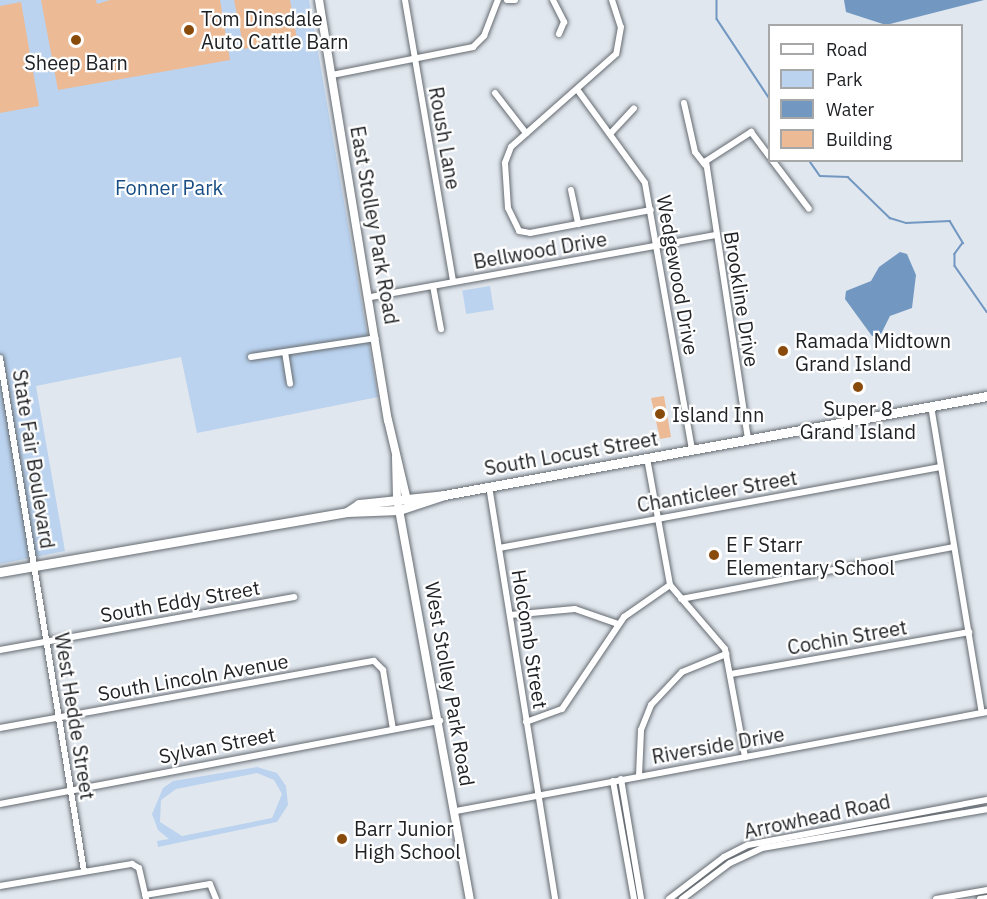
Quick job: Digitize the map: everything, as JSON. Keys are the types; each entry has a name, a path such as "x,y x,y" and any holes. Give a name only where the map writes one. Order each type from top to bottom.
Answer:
{"main road":[{"name":"South Locust Street","path":"0,572 347,512 402,509 444,495 489,486 987,396"},
{"name":"South Locust Street","path":"347,512 359,504 401,497 444,495"},
{"name":"West Stolley Park Road","path":"401,497 470,899"}],"street":[{"name":"East Stolley Park Road","path":"319,0 377,338 401,497"},
{"name":"Roush Lane","path":"405,0 453,282"},
{"path":"332,75 473,47 484,36 498,0"},
{"path":"507,0 515,0"},
{"path":"553,0 564,22 559,34"},
{"path":"612,0 621,41 604,69 511,147 505,164 512,222 519,231 530,233 651,210"},
{"name":"Wedgewood Drive","path":"579,92 645,183 658,245 692,450"},
{"path":"495,93 526,133"},
{"name":"Brookline Drive","path":"684,103 695,152 705,165 748,439"},
{"path":"610,134 634,108"},
{"path":"705,165 714,153 751,132 768,155"},
{"path":"773,162 809,209"},
{"path":"570,190 578,224"},
{"name":"Bellwood Drive","path":"370,297 715,235"},
{"path":"433,286 441,329"},
{"path":"251,357 377,338"},
{"path":"285,352 290,384"},
{"name":"State Fair Boulevard","path":"0,358 35,566"},
{"path":"931,406 954,548 985,712"},
{"path":"647,458 670,585 726,654 745,757"},
{"name":"Chanticleer Street","path":"499,548 941,467"},
{"name":"Holcomb Street","path":"489,486 555,899"},
{"path":"681,599 954,548"},
{"name":"West Hedde Street","path":"35,566 84,871"},
{"path":"526,722 552,716 572,698 618,624 670,585"},
{"name":"South Eddy Street","path":"0,650 294,597"},
{"path":"510,615 575,609 618,624"},
{"name":"Cochin Street","path":"731,674 969,632"},
{"path":"639,776 641,730 651,705 682,672 726,654"},
{"name":"South Lincoln Avenue","path":"0,728 374,661 381,663 393,729"},
{"name":"Riverside Drive","path":"456,811 985,712"},
{"name":"Sylvan Street","path":"0,804 441,721"},
{"path":"621,779 637,898"},
{"path":"613,781 637,898"},
{"name":"Arrowhead Road","path":"669,899 724,857 748,845 987,800"},
{"name":"Arrowhead Road","path":"682,899 730,863 762,848 987,808"},
{"path":"0,886 84,871 136,866 145,897 210,884 215,897"},
{"path":"936,899 987,890"},
{"path":"980,899 987,898"}],"green space":[{"name":"Fonner Park","path":"0,0 309,0 378,397 197,433 181,357 36,386 65,551 0,564"},
{"path":"490,286 494,310 466,314 462,290"},
{"path":"257,767 277,773 286,786 288,805 277,822 158,847 157,841 169,839 158,830 152,814 163,788 173,781","holes":["257,773 274,780 282,794 272,818 182,836 160,822 161,800 176,789"]}],"water":[{"path":"844,0 984,0 890,24 883,24 846,12"},
{"path":"900,252 907,254 916,275 912,308 890,316 881,334 872,336 845,299 846,291 871,281 879,267"}],"building":[{"path":"41,0 96,0 97,4 110,0 220,0 230,60 58,90"},
{"path":"234,0 290,0 297,39 244,49"},
{"path":"21,2 39,106 0,113 0,6"},
{"name":"Island Inn","path":"664,396 671,437 660,439 651,398"}],"waterway":[{"path":"717,0 717,19 768,96"},
{"path":"810,162 820,176 848,177 890,218 906,223 950,221 963,243 955,254 955,266 987,312"}],"place":[{"name":"Tom Dinsdale Auto Cattle Barn","path":"189,30"},
{"name":"Sheep Barn","path":"76,40"},
{"name":"Ramada Midtown Grand Island","path":"783,351"},
{"name":"Super 8 Grand Island","path":"858,387"},
{"name":"Island Inn","path":"660,414"},
{"name":"E F Starr Elementary School","path":"714,555"},
{"name":"Barr Junior High School","path":"342,839"}]}
